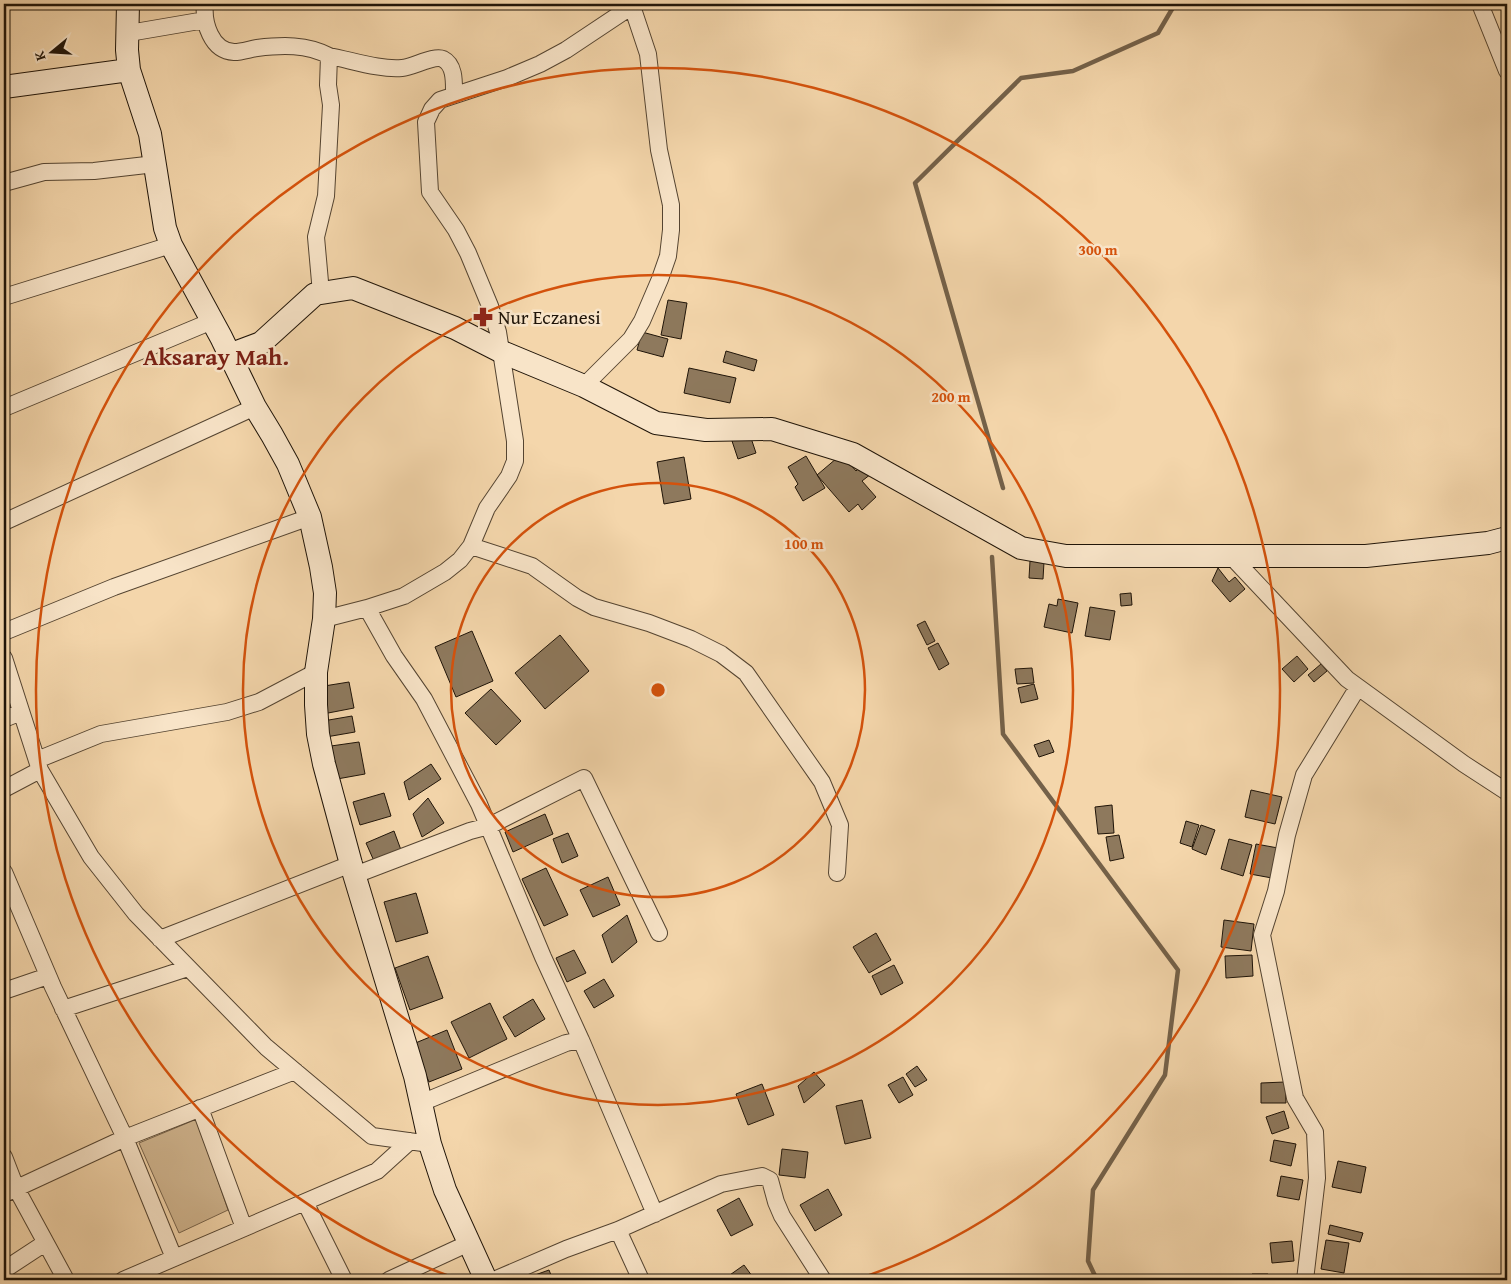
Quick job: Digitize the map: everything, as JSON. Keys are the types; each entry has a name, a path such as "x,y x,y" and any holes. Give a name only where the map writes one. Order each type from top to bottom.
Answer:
{"street":[{"path":"128,4 129,33 127,50 129,70 144,112 155,164 161,209 171,245 255,407 288,464 310,517 325,593 324,619 316,672 318,734 324,764 353,870 415,1076 421,1103 420,1143 445,1190 486,1280"},
{"path":"1480,4 1507,71"},
{"path":"324,619 404,596 445,572 460,560 471,546 487,508 509,476 515,461 515,441 502,352 490,306 468,253 456,230 430,192 426,122 432,108 440,100 454,94 507,78 540,64 566,50 634,5 648,54 659,150 671,205 668,256 642,321 631,339 584,386"},
{"path":"129,33 205,12 208,31 214,40 220,46 233,52 278,46 294,46 318,50 329,56 393,69 415,66 440,58 447,62 452,70 454,94"},
{"path":"321,293 316,237 326,196 331,105 328,85 329,56"},
{"path":"4,87 129,70"},
{"path":"4,183 44,172 94,171 155,164"},
{"path":"4,298 171,245"},
{"path":"229,355 261,343 315,294 352,288 455,328 502,352 584,386 656,423 706,430 772,429 853,454 1021,548 1066,556 1366,556 1488,543 1507,538"},
{"path":"4,408 212,321"},
{"path":"4,522 255,407"},
{"path":"4,632 114,587 310,517"},
{"path":"471,546 532,566 577,598 594,607 649,623 691,638 721,654 746,674 822,782 840,825 836,873"},
{"path":"1230,555 1347,679 1464,764 1507,792"},
{"path":"366,608 394,656 424,699 490,826 506,871 655,1214"},
{"path":"4,658 39,765 91,857 136,914 266,1047 372,1136 420,1143"},
{"path":"4,789 39,765 101,734 227,712 259,702 316,672"},
{"path":"1305,1280 1317,1178 1315,1132 1295,1098 1262,935 1276,891 1287,836 1304,775 1358,687"},
{"path":"4,719 21,712"},
{"path":"160,939 353,870 490,826 584,778 659,933"},
{"path":"4,872 48,976 125,1138 174,1258"},
{"path":"64,1009 188,968"},
{"path":"4,992 48,976"},
{"path":"421,1103 566,1043 581,1040"},
{"path":"10,1191 125,1138 295,1071"},
{"path":"200,1108 244,1228"},
{"path":"123,1280 376,1171 420,1143"},
{"path":"4,1157 10,1191 45,1243 66,1280"},
{"path":"494,1280 618,1230 721,1184 762,1176 770,1180 782,1216 823,1280"},
{"path":"305,1202 344,1280"},
{"path":"618,1230 641,1280"},
{"path":"4,1270 45,1243"},
{"path":"389,1280 469,1243"}],"shaded area":[{"path":"197,1119 228,1210 179,1233 139,1143"}],"building":[{"path":"668,300 687,303 681,339 661,335"},
{"path":"642,332 668,339 663,357 637,350"},
{"path":"726,351 757,360 754,371 723,362"},
{"path":"689,368 736,378 730,403 684,393"},
{"path":"750,435 756,453 738,459 732,441"},
{"path":"806,456 825,488 803,501 795,487 798,484 788,467"},
{"path":"684,457 691,499 664,504 657,462"},
{"path":"837,458 840,462 845,458 856,471 859,468 871,474 862,481 876,497 862,510 858,504 849,512 817,475"},
{"path":"1030,561 1044,562 1043,579 1029,578"},
{"path":"1218,568 1229,582 1235,577 1245,589 1230,602 1212,581"},
{"path":"1131,593 1132,605 1121,606 1120,594"},
{"path":"1058,599 1078,603 1072,633 1044,627 1049,604 1057,606"},
{"path":"1090,607 1115,611 1110,640 1085,636"},
{"path":"925,621 935,641 927,645 917,625"},
{"path":"472,631 493,681 456,697 435,647"},
{"path":"560,635 589,671 545,709 515,673"},
{"path":"938,643 949,664 939,670 928,648"},
{"path":"1297,656 1308,669 1294,682 1282,669"},
{"path":"1321,664 1327,671 1314,682 1308,675"},
{"path":"1032,668 1034,683 1017,684 1015,669"},
{"path":"349,682 354,708 323,714 318,687"},
{"path":"1034,684 1038,699 1021,703 1018,688"},
{"path":"491,689 521,721 496,745 465,713"},
{"path":"352,716 355,732 326,737 323,721"},
{"path":"1049,740 1054,752 1039,757 1034,745"},
{"path":"359,742 365,774 337,779 331,746"},
{"path":"431,764 441,779 409,800 404,782"},
{"path":"1251,790 1282,797 1275,824 1245,817"},
{"path":"384,793 391,816 360,825 353,802"},
{"path":"428,798 444,823 422,837 413,814"},
{"path":"1112,805 1114,833 1098,834 1095,807"},
{"path":"545,814 553,834 513,852 505,832"},
{"path":"1186,821 1199,825 1192,847 1180,843"},
{"path":"1201,825 1215,830 1206,855 1192,849"},
{"path":"394,831 401,850 374,861 366,843"},
{"path":"568,833 578,856 562,863 553,839"},
{"path":"1119,835 1124,858 1110,861 1106,837"},
{"path":"1229,839 1252,845 1243,876 1221,869"},
{"path":"1256,844 1278,848 1272,878 1250,874"},
{"path":"546,868 568,915 544,926 522,879"},
{"path":"608,877 620,905 593,917 580,890"},
{"path":"416,893 428,933 396,942 384,902"},
{"path":"627,915 637,942 612,963 602,935"},
{"path":"1224,920 1254,924 1251,951 1221,947"},
{"path":"876,933 891,960 869,973 853,947"},
{"path":"574,950 586,973 567,982 556,958"},
{"path":"1252,955 1253,976 1226,978 1225,956"},
{"path":"428,956 443,998 410,1010 395,968"},
{"path":"894,965 903,983 881,995 872,976"},
{"path":"604,979 614,996 594,1008 584,991"},
{"path":"533,999 545,1019 515,1037 503,1017"},
{"path":"490,1003 507,1039 469,1058 451,1022"},
{"path":"447,1030 462,1069 429,1082 413,1044"},
{"path":"917,1066 927,1080 915,1087 906,1074"},
{"path":"814,1072 825,1085 804,1103 798,1086"},
{"path":"903,1077 913,1095 899,1103 888,1085"},
{"path":"1285,1082 1286,1103 1261,1103 1261,1083"},
{"path":"762,1084 774,1115 748,1125 736,1094"},
{"path":"862,1100 871,1138 845,1144 836,1106"},
{"path":"1284,1111 1289,1128 1272,1134 1266,1117"},
{"path":"1274,1140 1296,1144 1291,1166 1270,1161"},
{"path":"782,1149 808,1152 805,1178 779,1175"},
{"path":"1338,1161 1366,1167 1361,1193 1332,1187"},
{"path":"1281,1176 1303,1180 1299,1200 1277,1196"},
{"path":"828,1189 842,1215 815,1231 800,1205"},
{"path":"739,1198 753,1225 731,1236 717,1210"},
{"path":"1330,1225 1363,1233 1360,1242 1328,1234"},
{"path":"1326,1240 1349,1243 1344,1273 1321,1269"},
{"path":"1292,1241 1294,1261 1272,1263 1270,1243"},
{"path":"744,1265 755,1280 728,1280 727,1277"},
{"path":"549,1270 553,1280 521,1280"},
{"path":"1252,1274 1268,1274 1268,1280 1251,1280"},
{"path":"1274,1275 1297,1277 1297,1280 1273,1280"}],"waterway":[{"path":"1003,488 915,183 1021,78 1073,71 1158,33 1175,4"},
{"path":"992,557 1003,734 1178,970 1165,1075 1093,1190 1088,1261 1097,1280"}],"place":[{"name":"Nur Eczanesi","path":"483,317"}],"district":[{"name":"Aksaray Mah.","path":"216,356"}]}
